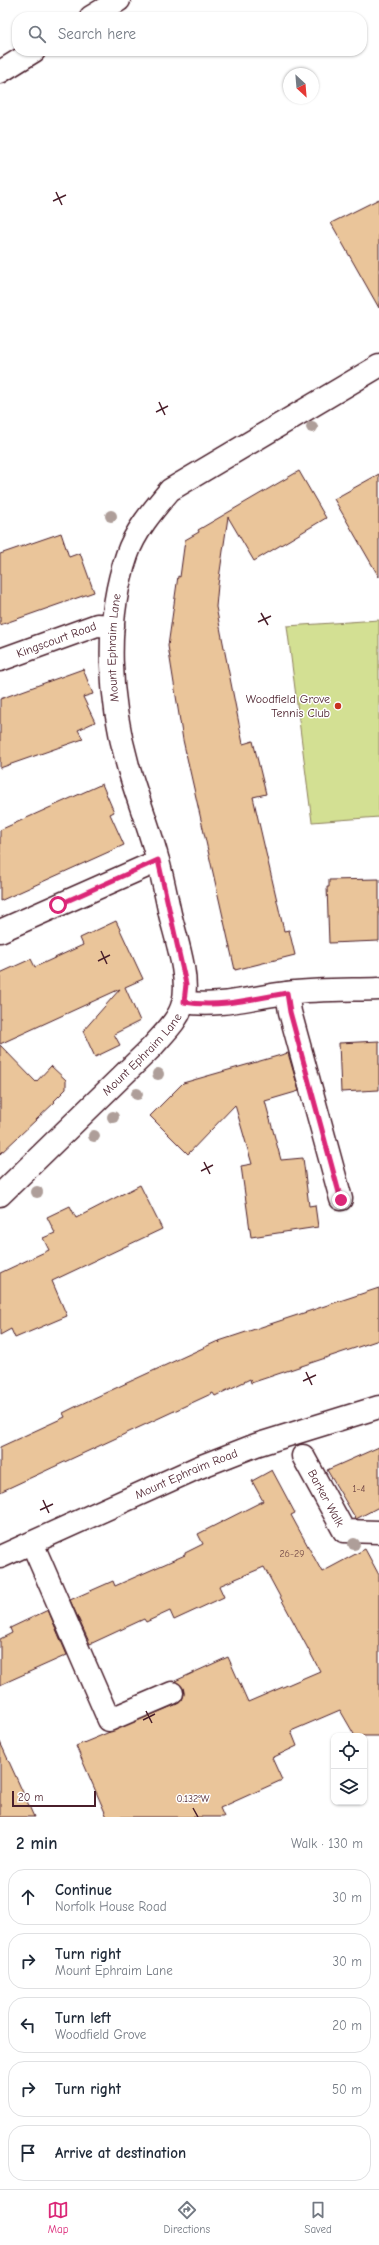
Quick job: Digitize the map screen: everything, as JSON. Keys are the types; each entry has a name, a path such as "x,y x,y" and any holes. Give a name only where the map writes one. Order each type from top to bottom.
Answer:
{"street":[{"path":"100,12 120,0"},
{"path":"0,72 26,56"},
{"name":"Mount Ephraim Lane","path":"0,1195 152,1047 175,1020 184,1002 186,984 158,860 127,765 115,702 111,656 113,626 116,604 127,554 153,510 170,490 379,366"},
{"name":"Kingscourt Road","path":"0,660 97,625 113,626"},
{"path":"0,931 158,860"},
{"path":"184,1002 197,1004 235,1002 287,993 379,989"},
{"path":"287,993 290,1012 341,1200"},
{"name":"Mount Ephraim Road","path":"0,1558 197,1468 256,1445 379,1407"},
{"name":"Barker Walk","path":"302,1456 344,1531 379,1532"},
{"path":"32,1543 109,1720 172,1693"}],"green space":[{"name":"Woodfield Grove Tennis Club","path":"379,620 379,817 312,822 287,626"}],"building":[{"path":"379,199 379,308 331,223"},
{"path":"299,471 326,518 254,561 228,517 218,585 216,607 243,744 253,741 266,794 253,797 284,931 289,930 295,955 235,970 183,740 168,646 178,576 180,577 185,540 199,532 198,530"},
{"path":"379,474 379,577 334,499"},
{"path":"61,533 69,557 80,553 94,592 0,625 0,554"},
{"path":"83,669 93,694 83,697 95,722 78,730 83,739 0,768 0,699"},
{"path":"102,784 114,812 110,814 124,845 0,901 0,830"},
{"path":"379,879 379,941 329,943 327,887 329,887 329,880"},
{"path":"116,921 143,979 125,987 140,1021 114,1034 120,1045 95,1057 83,1031 120,989 0,1044 0,973 31,959 35,967 83,945 80,938"},
{"path":"379,1041 379,1090 341,1092 339,1043"},
{"path":"0,1045 36,1082 51,1066 66,1080 66,1089 54,1101 55,1102 0,1154"},
{"path":"288,1053 299,1091 265,1101 281,1160 303,1158 309,1206 315,1205 318,1227 251,1237 241,1166 252,1164 235,1105 188,1154 150,1116 183,1083"},
{"path":"140,1185 162,1229 52,1281 67,1316 15,1338 11,1329 0,1335 0,1273 49,1250 43,1238 55,1233 47,1217 70,1206 76,1218"},
{"path":"379,1288 379,1340 251,1383 250,1379 215,1396 213,1393 0,1492 0,1447 65,1417 63,1413 218,1341 220,1343 219,1341"},
{"path":"379,1447 379,1507 356,1519 327,1470"},
{"path":"272,1470 295,1513 291,1515 322,1572 365,1549 379,1575 379,1736 367,1736 367,1733 353,1733 340,1710 291,1731 297,1746 272,1758 282,1780 220,1808 224,1817 107,1817 76,1746 177,1704 182,1700 184,1694 183,1688 175,1681 228,1657 248,1702 320,1671 264,1567 219,1586 224,1597 174,1620 170,1611 146,1622 144,1619 90,1644 70,1600 113,1581 115,1586 185,1555 185,1553 203,1544 198,1534 263,1501 252,1481"},
{"path":"48,1610 67,1655 0,1685 0,1639 12,1633 10,1628"},
{"path":"0,1742 26,1799 34,1817 0,1817"}],"place":[{"name":"Woodfield Grove Tennis Club","path":"338,706"}],"route":[{"path":"58,905 158,860 186,984 184,1002 197,1004 235,1002 287,993 290,1012 341,1200"}]}
